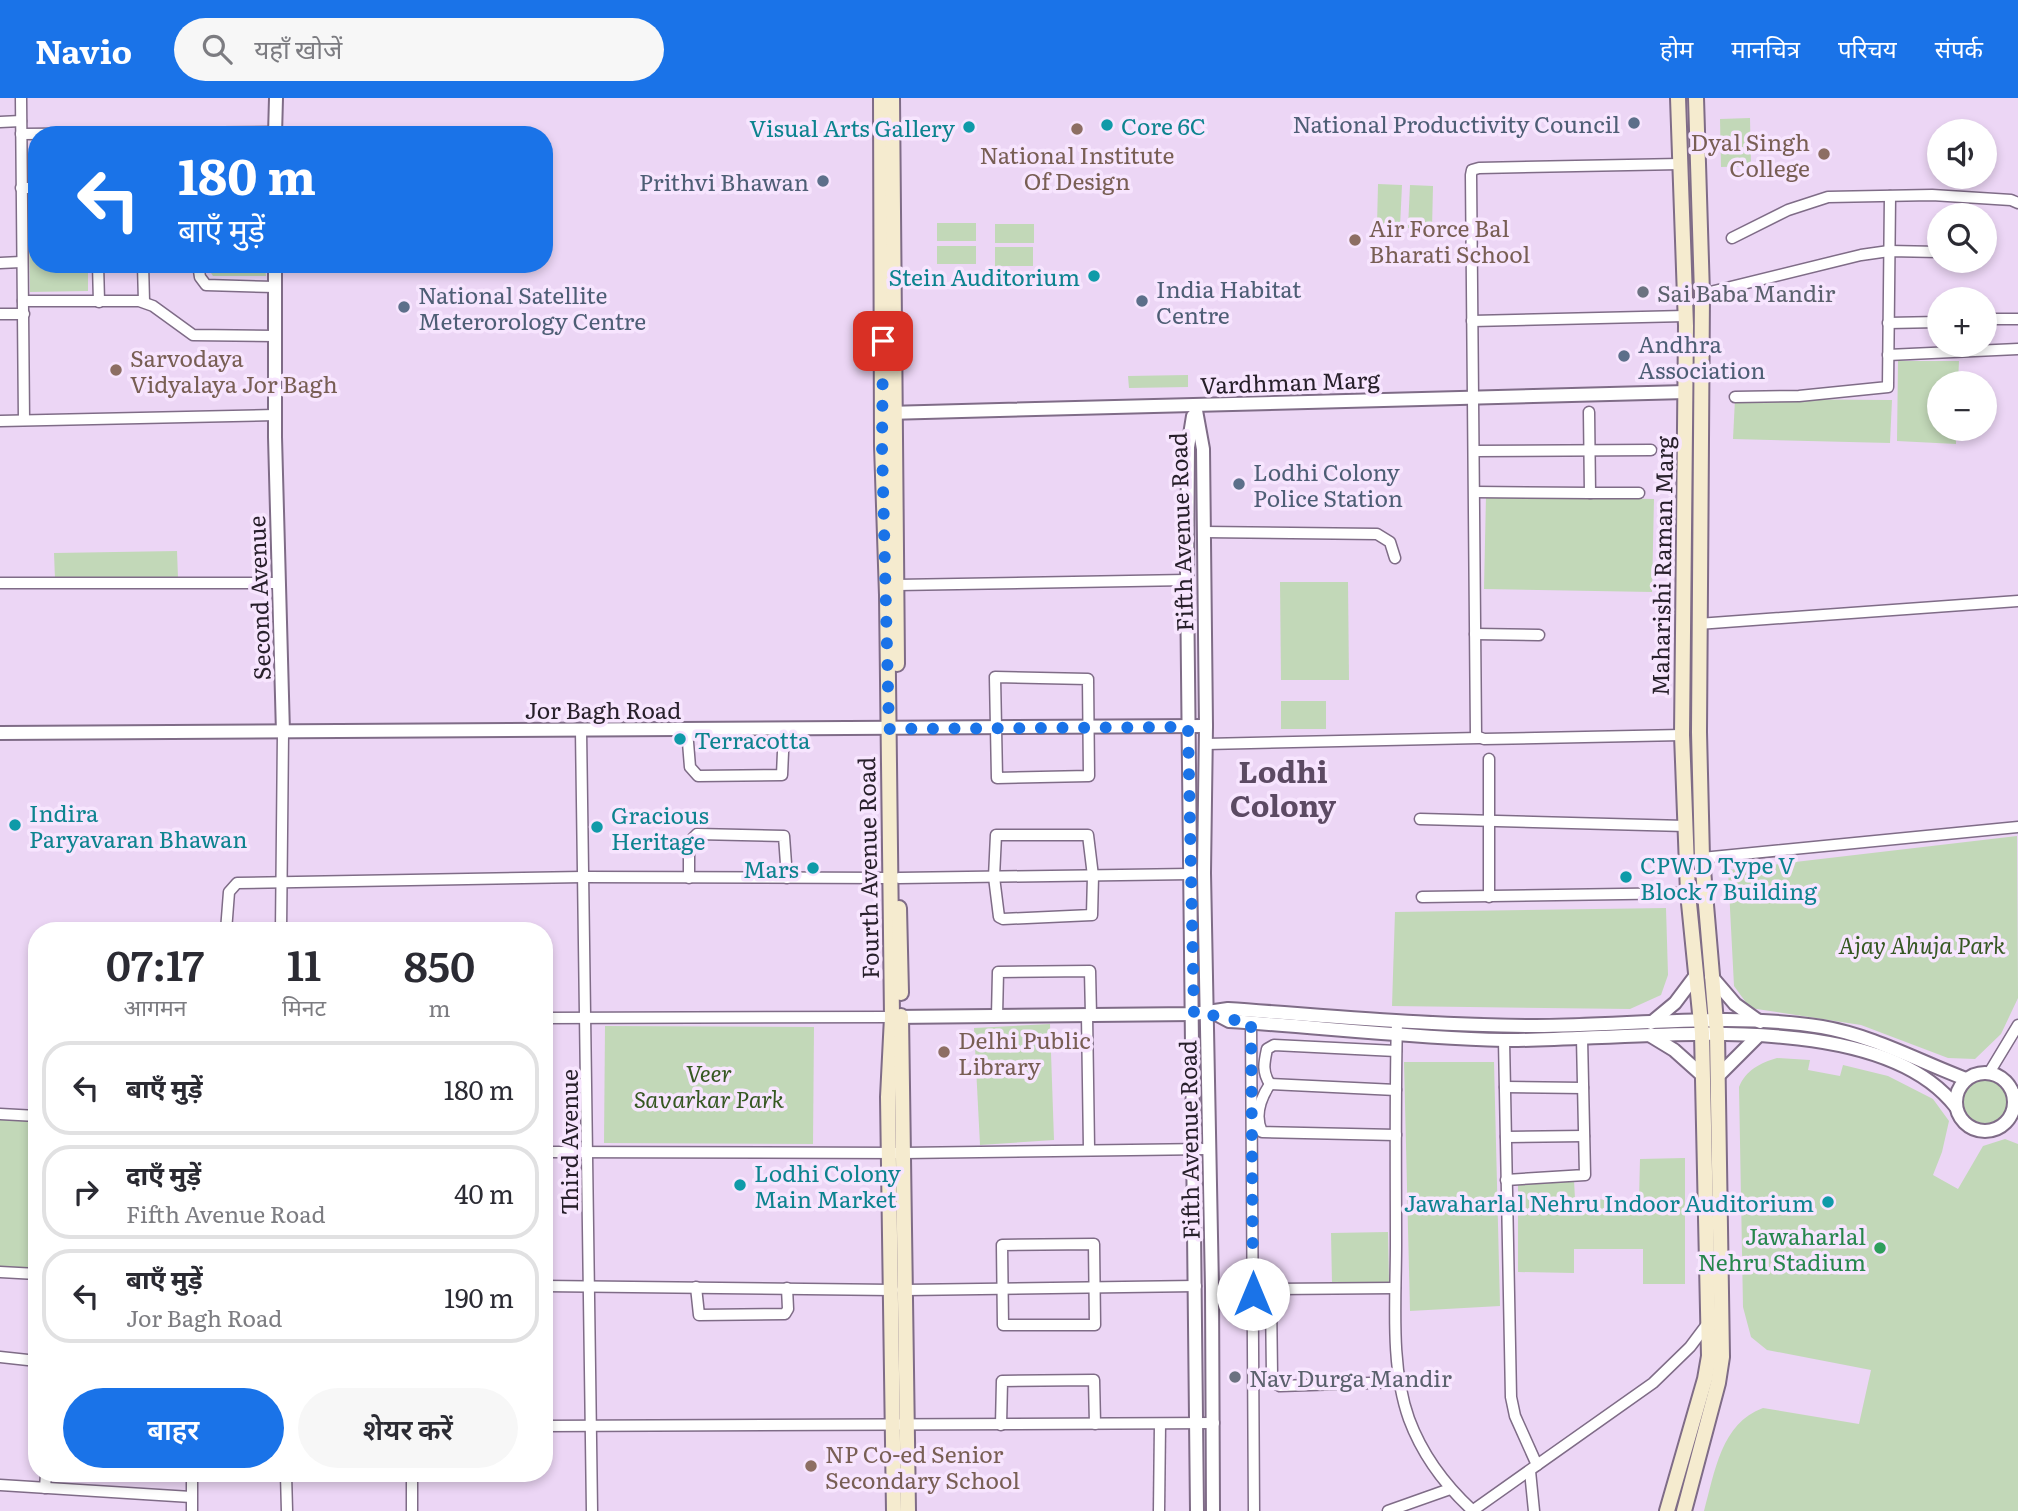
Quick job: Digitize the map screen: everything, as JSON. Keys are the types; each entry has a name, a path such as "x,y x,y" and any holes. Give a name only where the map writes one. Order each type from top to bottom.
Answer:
{"main road":[{"name":"Fourth Avenue Road","path":"881,98 886,145 896,1017 888,1097 897,1153 899,1290 900,1427 894,1511"},
{"name":"Fourth Avenue Road","path":"886,145 892,98"},
{"name":"Maharishi Raman Marg","path":"1678,98 1686,392 1682,735 1688,893 1701,1027 1710,1076"},
{"name":"Maharishi Raman Marg","path":"1696,98 1702,294 1698,624 1702,858 1716,1028 1710,1076"},
{"name":"Fourth Avenue Road","path":"889,413 897,585 893,729"},
{"path":"1667,1511 1705,1379 1710,1076"},
{"path":"1684,1511 1718,1383 1722,1357 1710,1076"},
{"name":"Fourth Avenue Road","path":"900,1427 908,1511"}],"street":[{"path":"21,98 23,420"},
{"path":"275,126 276,98"},
{"path":"0,122 21,121"},
{"path":"21,134 28,134"},
{"path":"1479,738 1475,733 1472,170 1680,164"},
{"path":"21,188 28,188"},
{"path":"1735,397 1799,396 1886,388 1889,385 1890,196"},
{"path":"1732,238 1811,201 1828,197 1984,198 2018,203"},
{"path":"1702,294 1793,270 1889,251 1927,252"},
{"path":"0,262 22,262"},
{"path":"98,273 99,302"},
{"path":"143,273 144,302"},
{"path":"199,273 206,285 275,287"},
{"name":"Second Avenue","path":"275,273 275,415 283,733 281,922"},
{"path":"23,301 144,302 194,335 275,336"},
{"path":"0,314 24,314"},
{"path":"1472,321 1685,316"},
{"path":"1997,319 2018,319"},
{"path":"1888,323 1927,322"},
{"path":"1888,355 2018,349"},
{"name":"Vardhman Marg","path":"889,413 1686,392"},
{"name":"Fifth Avenue Road","path":"1195,405 1203,449 1206,726 1203,873 1211,1014 1207,1149 1213,1511"},
{"name":"Fifth Avenue Road","path":"1195,405 1188,447 1187,580 1194,1014 1197,1511"},
{"path":"1588,412 1590,493"},
{"path":"0,421 275,415"},
{"path":"1475,451 1651,450"},
{"path":"1475,492 1639,493"},
{"path":"1204,532 1377,534 1390,542 1395,558"},
{"path":"897,585 1187,580"},
{"path":"0,583 278,583"},
{"path":"1698,624 2018,601"},
{"path":"1475,634 1539,635"},
{"path":"995,677 1088,679 1089,776 998,778 995,728 995,677"},
{"name":"Jor Bagh Road","path":"0,733 1206,726"},
{"path":"687,730 693,773 698,776 751,776 782,775 784,729"},
{"name":"Third Avenue","path":"581,730 592,1511"},
{"path":"1206,744 1682,735"},
{"path":"1489,759 1489,897"},
{"path":"1420,820 1685,826"},
{"path":"1702,858 2018,827"},
{"path":"689,878 689,842 696,834 784,836 787,878"},
{"path":"996,835 1088,835 1093,876 1093,910 1089,916 1003,919 997,914 994,877 996,835"},
{"path":"227,922 229,892 233,884 583,877 894,878 1191,874"},
{"path":"1422,897 1688,893"},
{"path":"997,1016 998,971 1090,971 1089,1149"},
{"path":"553,1018 1211,1014 1228,1009 1504,1040 1582,1038 1651,1029 1696,975"},
{"path":"1711,976 1735,1004 1760,1022"},
{"path":"1211,1014 1228,1021 1396,1027 1716,1028 1757,1037 1824,1042 1888,1059 1934,1082 1956,1107 1963,1121 1976,1130 1993,1131 2012,1123 2016,1098 2005,1080 1989,1073 1966,1079 1960,1087 1956,1107"},
{"path":"1251,1022 1254,1511"},
{"path":"1716,1028 1760,1022 1825,1028 1892,1046 1966,1079"},
{"path":"1989,1073 2018,1025"},
{"path":"1396,1027 1395,1288 1401,1382 1409,1419 1419,1440 1450,1489 1472,1511 1653,1383 1690,1347 1708,1323"},
{"path":"1651,1029 1674,1051 1710,1076 1757,1037"},
{"path":"1506,1180 1585,1175 1582,1038"},
{"path":"1504,1040 1511,1398 1533,1468 1534,1511"},
{"path":"1270,1084 1264,1074 1264,1061 1267,1049 1274,1045 1396,1051"},
{"path":"1270,1084 1396,1090"},
{"path":"1270,1084 1260,1099 1258,1115 1262,1132 1396,1135"},
{"path":"1505,1087 1583,1088"},
{"path":"0,1114 28,1116"},
{"path":"1506,1137 1584,1136"},
{"path":"553,1152 897,1153 1207,1149"},
{"path":"1094,1244 1095,1288 1095,1325 1003,1325 1002,1245 1094,1244"},
{"path":"0,1272 28,1274"},
{"path":"553,1286 899,1290 1196,1286"},
{"path":"696,1287 699,1315 785,1314 788,1309 787,1288"},
{"path":"1395,1288 1274,1289 1271,1298 1272,1375 1273,1382 1280,1386 1401,1382"},
{"path":"0,1357 28,1360"},
{"path":"1001,1425 1002,1381 1094,1380 1095,1424"},
{"path":"553,1426 900,1427 1213,1423"},
{"path":"1159,1511 1160,1424"},
{"path":"45,1482 45,1488"},
{"path":"192,1482 192,1511"},
{"path":"286,1482 287,1511"},
{"path":"412,1482 412,1511"},
{"path":"0,1485 191,1497"},
{"path":"1388,1511 1450,1489"}],"green space":[{"path":"1750,118 1751,166 1721,167 1720,119"},
{"path":"1378,184 1402,185 1400,227 1377,226"},
{"path":"1410,185 1433,186 1432,229 1408,228"},
{"path":"937,223 976,223 976,241 937,241"},
{"path":"995,224 1034,224 1034,243 995,243"},
{"path":"937,246 976,246 976,264 937,264"},
{"path":"995,247 1033,247 1033,266 995,266"},
{"path":"30,273 88,273 88,291 30,292"},
{"path":"211,273 266,273 266,276 213,276"},
{"path":"1898,361 1959,361 1959,371 1927,371 1927,441 1956,441 1956,444 1897,441"},
{"path":"1188,375 1188,387 1129,388 1128,376"},
{"path":"1735,399 1892,400 1890,443 1733,439"},
{"path":"1486,496 1654,499 1652,592 1484,589"},
{"path":"177,551 178,578 55,579 54,553"},
{"path":"1280,582 1348,582 1349,680 1281,680"},
{"path":"1281,701 1326,701 1326,729 1281,729"},
{"name":"Ajay Ahuja Park","path":"2017,836 2018,998 2001,1034 1975,1059 1948,1058 1861,1025 1750,1008 1734,986 1728,870"},
{"path":"1666,908 1668,975 1661,995 1630,1009 1392,1006 1395,912"},
{"path":"1050,1024 1054,1140 980,1145 974,1028"},
{"name":"Veer Savarkar Park","path":"605,1026 814,1027 813,1144 604,1143"},
{"name":"Jawaharlal Nehru Stadium","path":"1777,1058 1810,1060 1808,1070 1840,1076 1843,1065 1888,1076 1933,1099 1949,1121 1933,1175 1958,1189 1983,1146 2005,1139 2018,1144 2018,1511 1704,1511 1722,1450 1738,1425 1749,1415 1763,1408 1859,1424 1871,1370 1767,1350 1751,1337 1743,1307 1739,1087 1754,1068"},
{"path":"1404,1062 1494,1062 1500,1306 1410,1311"},
{"path":"1984,1080 2000,1087 2007,1103 2000,1119 1984,1126 1968,1119 1961,1103 1968,1087"},
{"path":"0,1117 28,1119 28,1272 0,1270"},
{"path":"1685,1158 1685,1284 1643,1284 1643,1249 1574,1249 1574,1273 1518,1272 1518,1182 1574,1180 1575,1199 1639,1200 1640,1159"},
{"path":"1388,1232 1389,1282 1332,1283 1331,1233"}],"place":[{"name":"National Productivity Council","path":"1634,123"},
{"name":"Core 6C","path":"1107,125"},
{"name":"Visual Arts Gallery","path":"969,127"},
{"name":"National Institute Of Design","path":"1077,129"},
{"name":"Dyal Singh College","path":"1824,154"},
{"name":"Prithvi Bhawan","path":"823,181"},
{"name":"Air Force Bal Bharati School","path":"1355,240"},
{"name":"Stein Auditorium","path":"1094,276"},
{"name":"Sai Baba Mandir","path":"1643,292"},
{"name":"India Habitat Centre","path":"1142,301"},
{"name":"National Satellite Meterorology Centre","path":"404,307"},
{"name":"Andhra Association","path":"1624,356"},
{"name":"Sarvodaya Vidyalaya Jor Bagh","path":"116,370"},
{"name":"Lodhi Colony Police Station","path":"1239,484"},
{"name":"Terracotta","path":"680,739"},
{"name":"Indira Paryavaran Bhawan","path":"15,825"},
{"name":"Gracious Heritage","path":"597,827"},
{"name":"Mars","path":"813,868"},
{"name":"CPWD Type V Block 7 Building","path":"1626,877"},
{"name":"Delhi Public Library","path":"944,1052"},
{"name":"Lodhi Colony Main Market","path":"740,1185"},
{"name":"Jawaharlal Nehru Indoor Auditorium","path":"1828,1202"},
{"name":"Jawaharlal Nehru Stadium","path":"1880,1248"},
{"name":"Nav Durga Mandir","path":"1235,1377"},
{"name":"NP Co-ed Senior Secondary School","path":"811,1466"}],"district":[{"name":"Lodhi Colony","path":"1283,787"}],"route":[{"path":"883,341 882,446 889,729 1188,727 1194,1014 1214,1013 1228,1021 1251,1022 1253,1294"}]}
